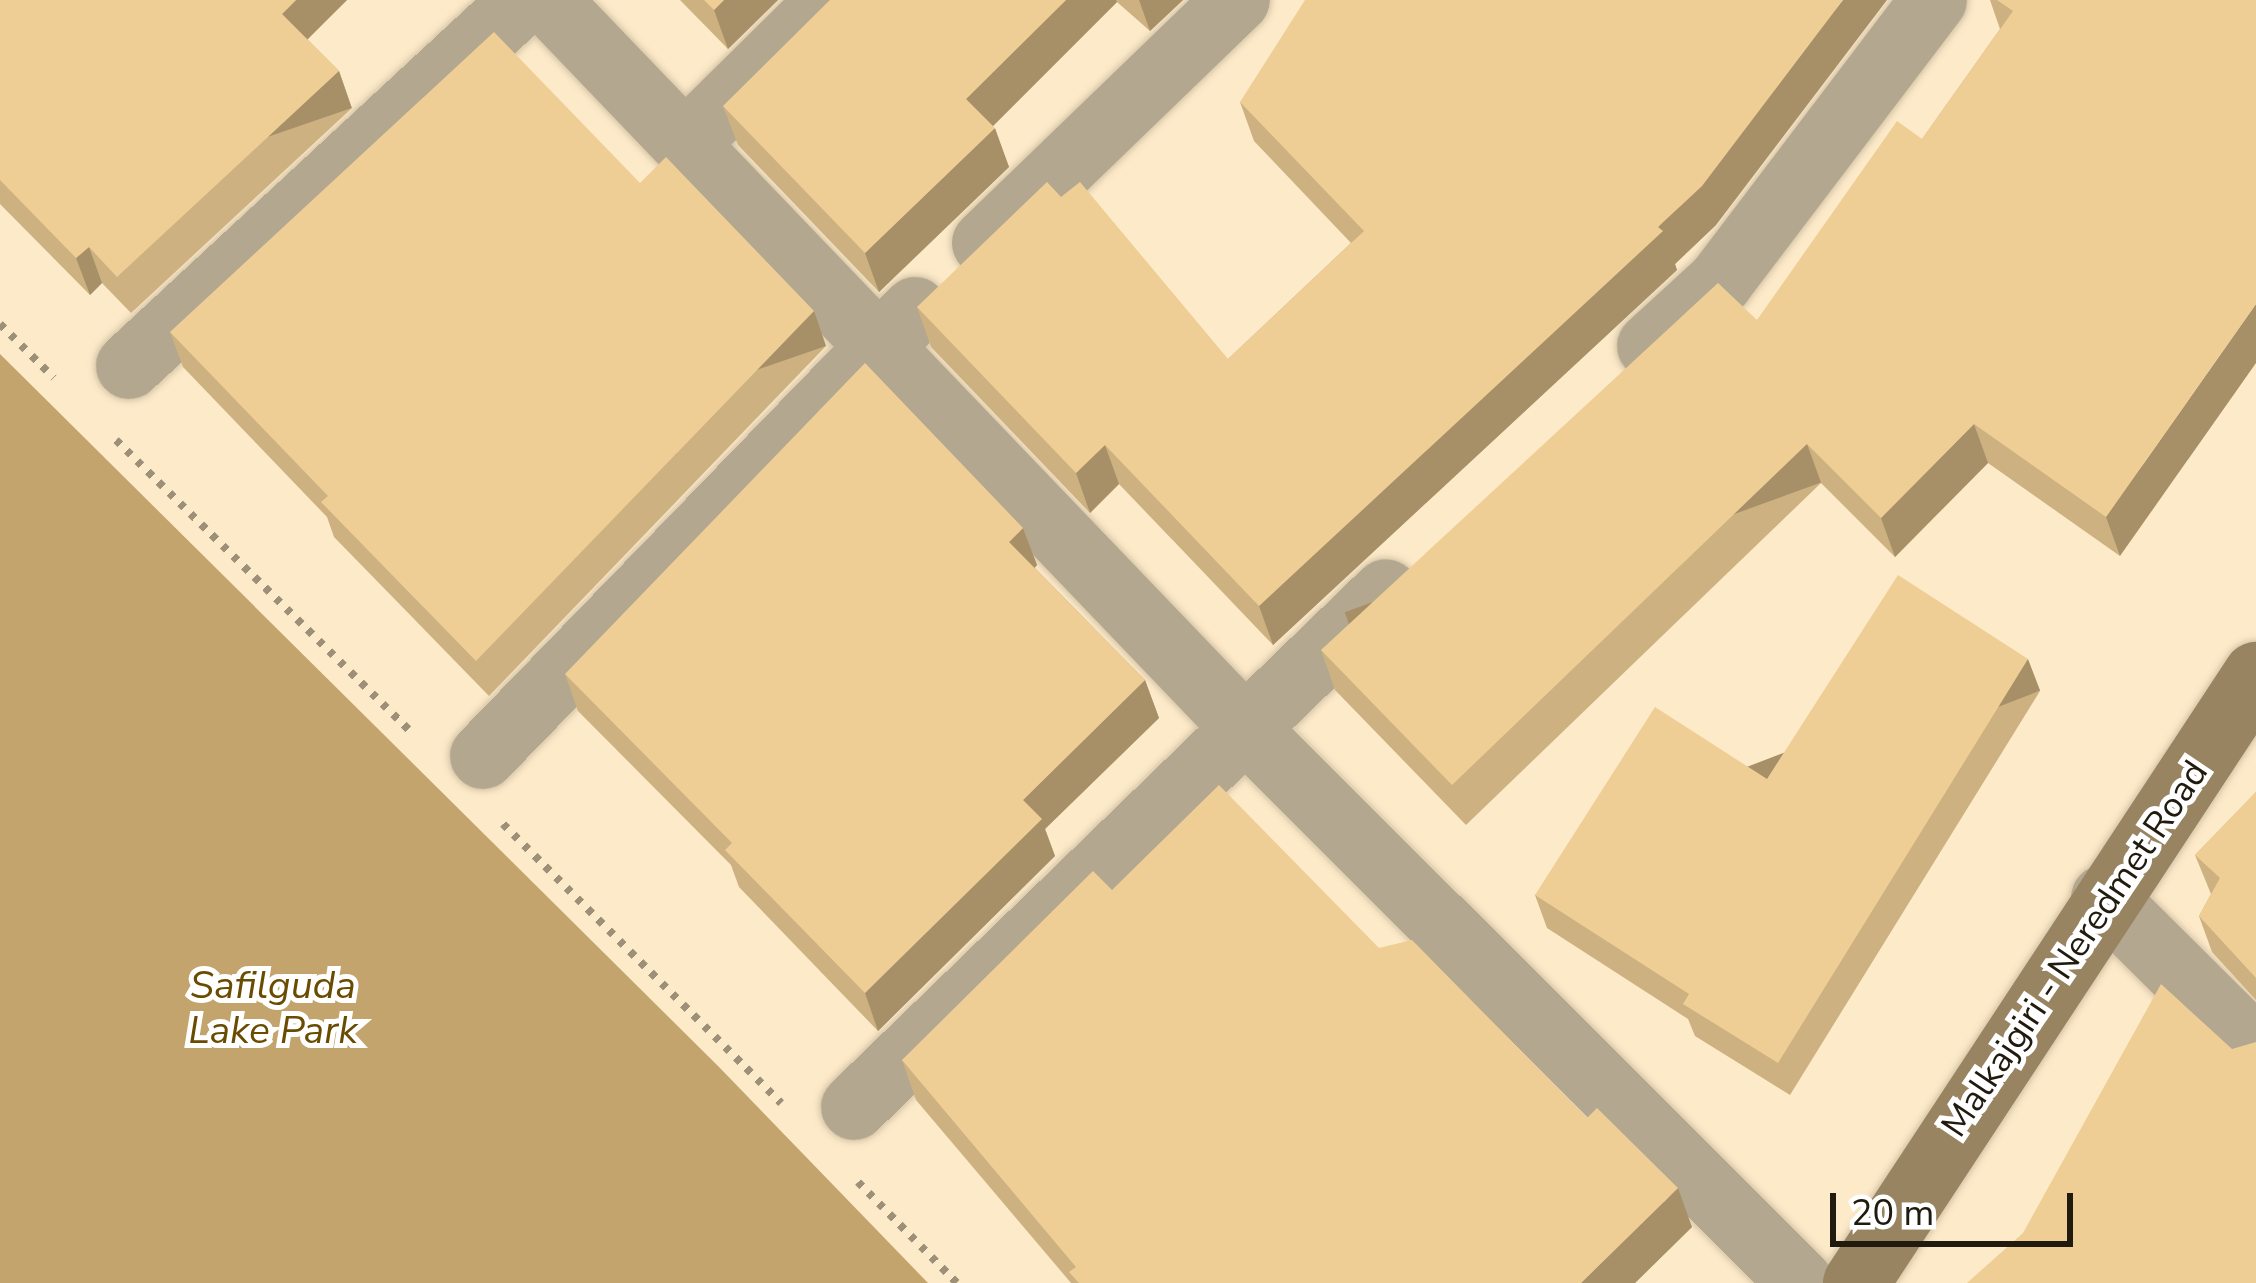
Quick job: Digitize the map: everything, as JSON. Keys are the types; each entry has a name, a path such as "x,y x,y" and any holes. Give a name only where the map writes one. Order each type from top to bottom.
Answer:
{"main road":[{"name":"Malkajgiri - Neredmet Road","path":"1856,1283 2104,898 2256,675"}],"street":[{"path":"129,366 524,0"},
{"path":"547,0 882,341 1242,725 1801,1283"},
{"path":"688,141 831,0"},
{"path":"483,756 882,341 1238,0"},
{"path":"1600,392 1720,282 1934,0"},
{"path":"854,1107 1242,725 1430,551"},
{"path":"2104,898 2256,1049"}],"water":[{"name":"Safilguda Lake Park","path":"0,354 719,1067 928,1283 0,1283"}],"building":[{"path":"0,0 296,0 282,14 339,71 117,277 89,247 76,258 0,180"},
{"path":"704,0 724,0 714,10"},
{"path":"830,0 1066,0 966,99 995,128 865,253 723,106"},
{"path":"1305,0 1843,0 1702,186 1658,227 1663,231 1259,606 1105,445 1076,473 917,307 1047,182 1061,197 1080,182 1228,359 1364,231 1240,102"},
{"path":"1997,0 2256,0 2256,304 2106,517 1974,424 1881,518 1807,444 1452,785 1321,650 1718,283 1757,320 1897,121 1922,139 2013,11"},
{"path":"494,32 640,183 666,157 814,311 476,661 321,502 328,496 170,332"},
{"path":"865,363 1023,528 1009,542 1145,680 1023,800 1042,819 865,993 725,850 732,843 565,674"},
{"path":"1898,575 2028,659 1778,1063 1683,1004 1689,994 1535,895 1655,707 1767,779"},
{"path":"1219,785 1379,948 1412,940 1587,1118 1597,1108 1678,1188 1581,1283 1079,1283 1069,1272 1076,1267 902,1060 1093,871 1112,890"},
{"path":"2256,792 2256,978 2199,916 2220,878 2195,855"},
{"path":"2161,984 2232,1049 2256,1042 2256,1283 1967,1283 2023,1233"}]}
